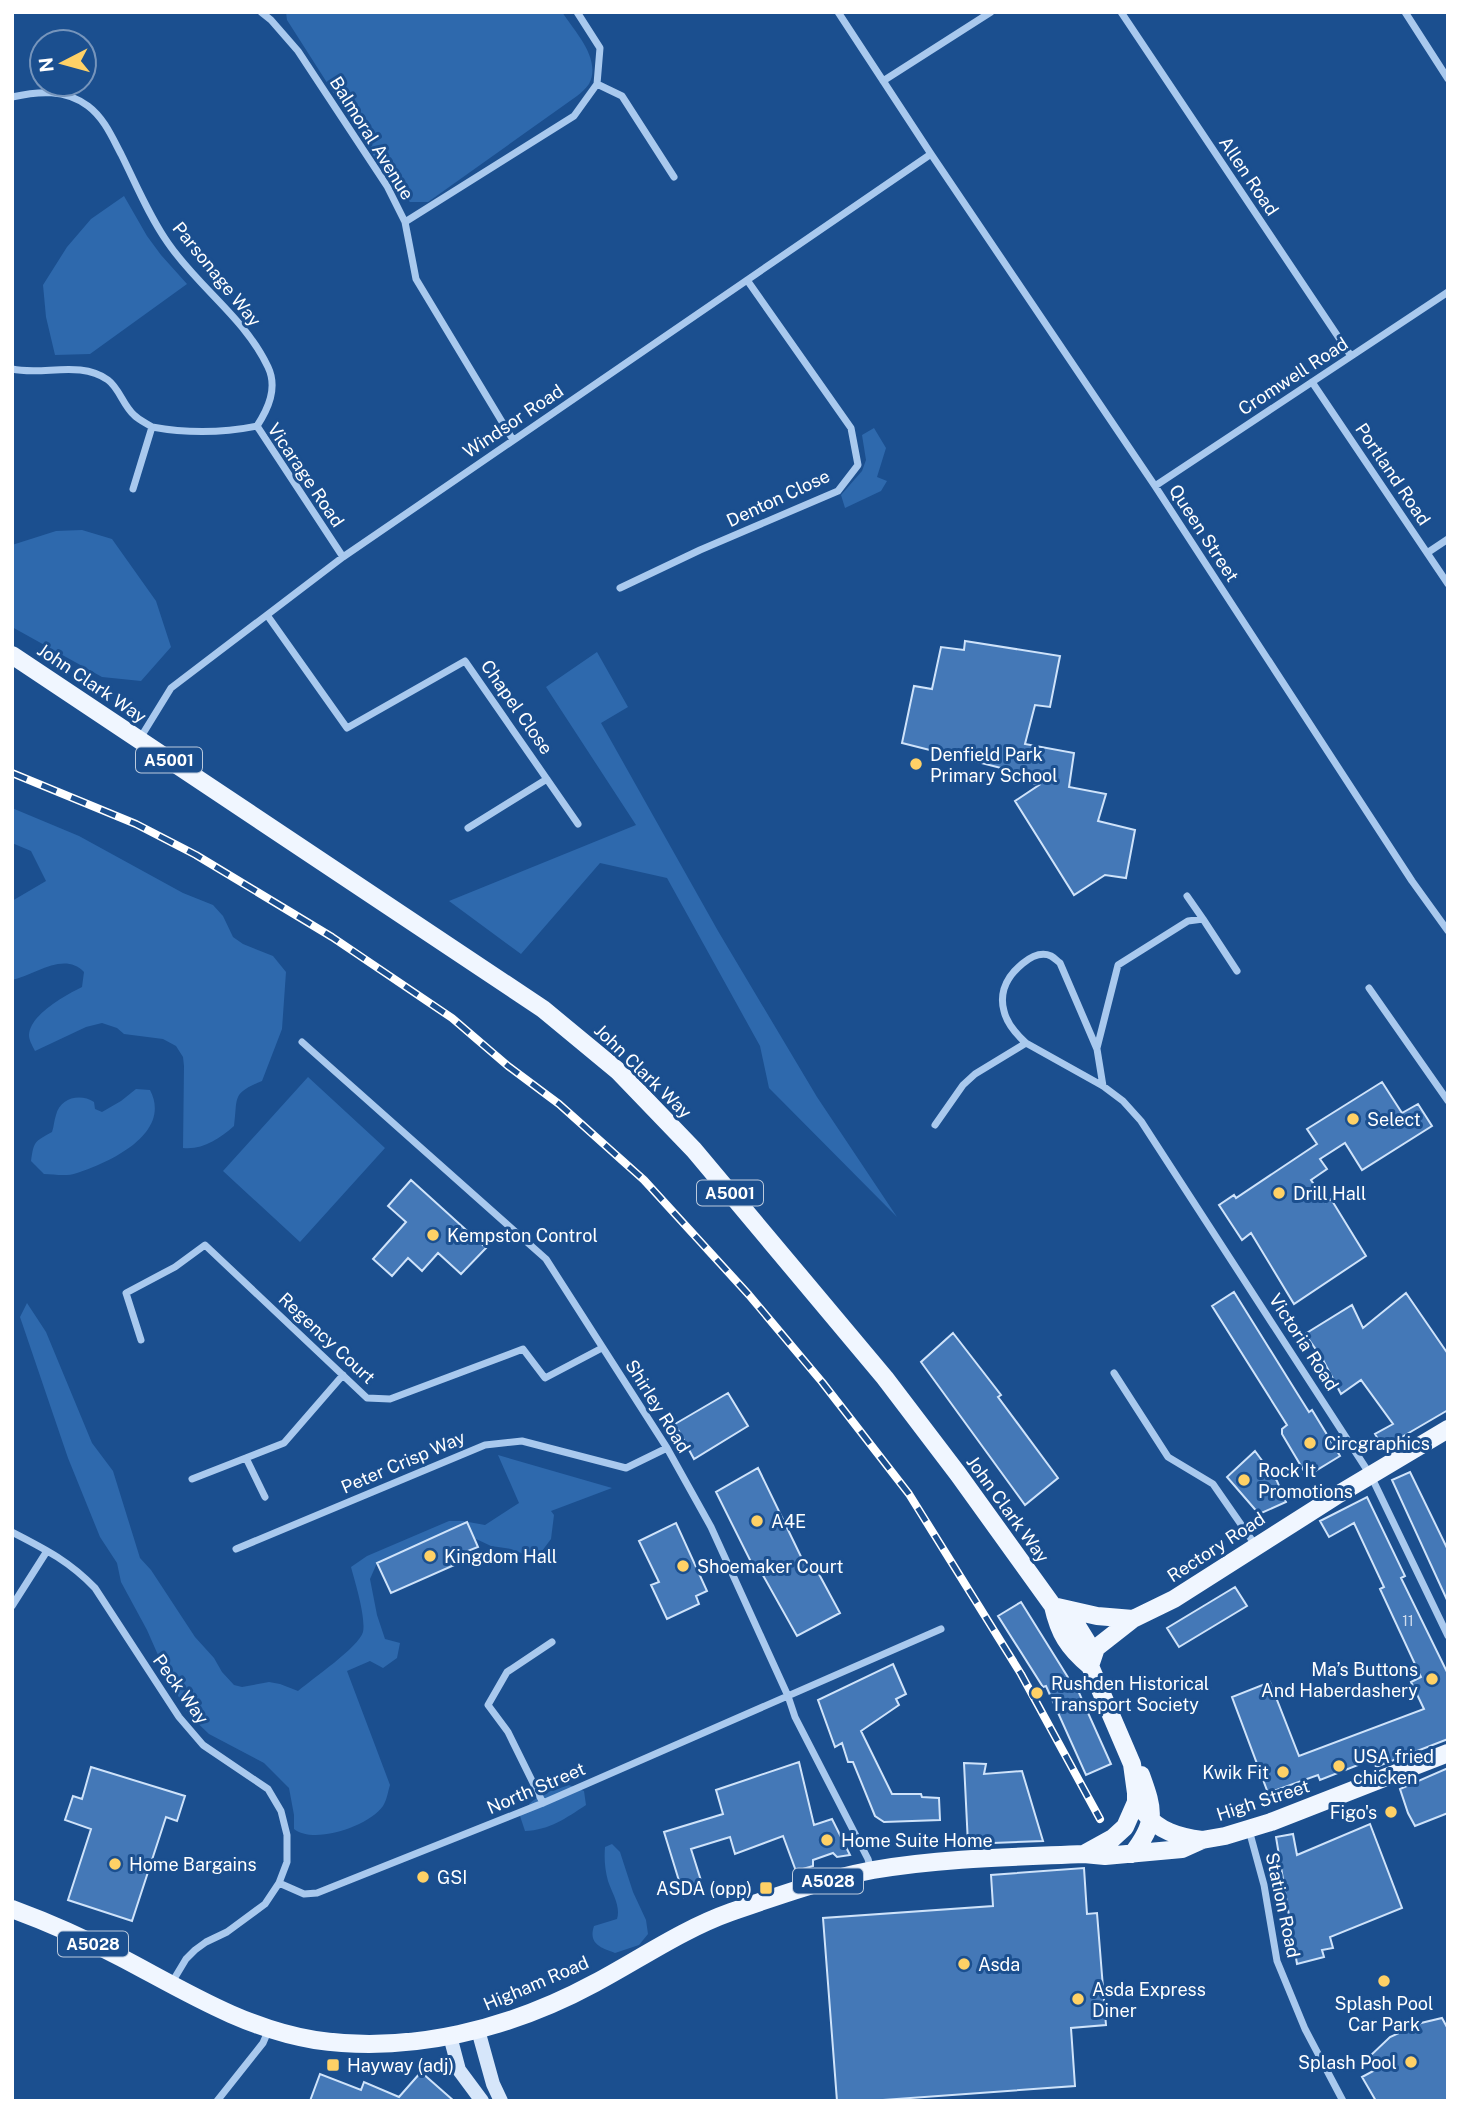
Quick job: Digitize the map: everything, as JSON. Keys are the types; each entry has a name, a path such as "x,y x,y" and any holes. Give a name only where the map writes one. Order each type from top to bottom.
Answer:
{"main road":[{"name":"John Clark Way","path":"12,655 542,1009 618,1071 694,1150 885,1378 1053,1606"},
{"name":"Rectory Road","path":"1090,1666 1096,1648 1133,1619 1174,1600 1448,1429"},
{"path":"1053,1606 1097,1616 1133,1619"},
{"name":"A5001","path":"1053,1606 1061,1632 1075,1653 1090,1666"},
{"path":"1090,1666 1132,1764 1136,1802"},
{"name":"High Street","path":"1084,1854 1105,1856 1182,1849 1202,1840 1249,1829 1328,1801 1448,1753"},
{"path":"1132,1764 1141,1773 1152,1809 1151,1821 1145,1835 1132,1854"},
{"name":"A5028","path":"1136,1802 1151,1821 1176,1835 1202,1840"},
{"name":"A5028","path":"1084,1854 1119,1833 1136,1802"},
{"name":"Higham Road","path":"12,1909 78,1936 216,2007 269,2028 291,2035 338,2043 386,2044 423,2041 478,2030 542,2007 594,1984 696,1926 804,1888 871,1870 920,1863 1084,1854"},
{"path":"478,2030 492,2084 501,2101"},
{"path":"450,2036 459,2070 482,2101"}],"street":[{"name":"Balmoral Avenue","path":"261,12 272,16 298,51 387,186 405,222 416,279 513,440"},
{"path":"405,222 574,116 597,84 600,48 577,12"},
{"name":"Queen Street","path":"838,12 1155,486 1404,869 1448,931"},
{"path":"883,82 990,12"},
{"name":"Allen Road","path":"1121,12 1351,356"},
{"path":"1405,12 1448,79"},
{"path":"597,84 622,96 674,177"},
{"name":"Parsonage Way","path":"12,97 50,92 71,97 90,107 105,123 169,244 238,323 270,369 273,393 267,411 257,426"},
{"name":"Windsor Road","path":"139,740 171,688 343,556 931,154"},
{"name":"Denton Close","path":"620,588 700,550 838,491 858,465 851,428 747,280"},
{"name":"Cromwell Road","path":"1155,486 1448,292"},
{"path":"12,369 96,372 111,383 133,414 152,427 133,489"},
{"name":"Portland Road","path":"1312,382 1448,584"},
{"name":"Vicarage Road","path":"152,427 169,430 235,431 257,426 343,556"},
{"path":"1427,553 1448,539"},
{"name":"Chapel Close","path":"267,615 347,728 465,661 578,824"},
{"path":"468,828 547,779"},
{"path":"1188,896 1237,971"},
{"path":"1097,1049 1118,965 1188,921 1203,919"},
{"name":"Victoria Road","path":"1103,1086 1097,1049 1060,963 1051,956 1032,958 1011,976 1005,988 1003,999 1007,1019 1026,1043 1103,1086 1123,1101 1141,1121 1371,1476 1448,1636"},
{"path":"1369,988 1448,1101"},
{"name":"Shirley Road","path":"302,1042 546,1259 667,1448 711,1527 788,1696 794,1717 868,1858 871,1870"},
{"path":"935,1125 963,1085 975,1074 1026,1043"},
{"name":"Regency Court","path":"141,1340 126,1293 175,1267 205,1245 367,1398 390,1399 523,1349 545,1378 602,1348"},
{"path":"1114,1373 1168,1457 1213,1484 1256,1547"},
{"path":"192,1479 284,1443 342,1375"},
{"name":"Peter Crisp Way","path":"236,1549 485,1445 522,1441 626,1468 667,1448"},
{"path":"246,1458 265,1497"},
{"name":"Peck Way","path":"12,1532 69,1563 95,1588 179,1717 203,1745 268,1789 281,1811 287,1835 287,1862 279,1883"},
{"path":"12,1606 47,1551"},
{"name":"North Street","path":"279,1883 304,1894 317,1893 543,1804 941,1629"},
{"path":"543,1804 508,1732 488,1705 507,1672 552,1642"},
{"name":"Station Road","path":"1249,1829 1264,1885 1277,1961 1305,2029 1343,2101"},
{"path":"171,1985 186,1959 195,1950 249,1917 265,1904 279,1883"},
{"path":"217,2101 263,2043 269,2028"}],"shaded area":[{"path":"286,12 562,12 590,56 592,75 589,84 577,96 428,202 410,202 393,186 287,20"},
{"path":"124,196 147,236 187,284 90,354 55,355 46,317 43,285 67,247 91,219"},
{"path":"874,428 886,448 877,477 887,481 881,491 845,508 841,495 862,471 866,460 862,435"},
{"path":"82,530 112,539 156,601 171,647 141,681 102,677 12,627 12,545 56,531"},
{"path":"597,652 628,707 601,723 718,931 817,1097 897,1217 769,1088 760,1046 667,878 600,863 521,954 449,901 636,825 546,687"},
{"path":"12,808 79,836 183,893 213,905 223,916 233,937 273,956 286,972 282,1029 262,1081 241,1093 236,1102 234,1126 217,1139 197,1147 183,1148 183,1057 176,1046 163,1039 124,1034 117,1028 102,1023 86,1027 35,1051 29,1035 35,1020 50,1006 82,987 84,972 76,966 58,964 12,980 12,901 46,881 31,851 12,843"},
{"path":"308,1077 385,1148 300,1242 223,1171"},
{"path":"136,1089 150,1090 155,1106 153,1120 145,1133 120,1154 69,1175 44,1174 31,1161 36,1143 52,1132 58,1109 66,1101 89,1099 94,1102 95,1109 102,1112"},
{"path":"27,1303 46,1332 92,1443 113,1471 140,1558 151,1570 195,1637 234,1685 242,1687 269,1682 298,1691 353,1646 363,1632 362,1609 351,1567 367,1556 449,1521 485,1525 519,1503 498,1455 612,1488 551,1511 554,1515 551,1539 536,1559 511,1549 491,1546 474,1538 465,1529 456,1527 377,1563 370,1579 377,1615 385,1639 400,1643 397,1658 383,1668 370,1661 347,1671 390,1785 383,1806 366,1820 327,1834 314,1835 294,1829 289,1788 264,1763 209,1734 189,1715 121,1582 117,1563 100,1537 68,1458 20,1317"},
{"path":"569,1785 584,1791 586,1805 550,1826 525,1831 520,1816 530,1803 541,1795"},
{"path":"612,1844 620,1852 633,1892 646,1920 648,1934 639,1945 615,1953 597,1944 593,1937 594,1926 617,1919 617,1904 605,1864 605,1847"}],"building":[{"path":"965,641 1060,656 1050,707 1035,705 1025,744 1074,753 1069,787 1106,794 1098,821 1135,830 1126,878 1105,875 1074,895 1015,801 1039,785 1018,778 1017,772 902,743 914,686 932,689 941,647 964,650"},
{"path":"1382,1082 1402,1113 1418,1104 1432,1126 1362,1170 1345,1143 1320,1159 1327,1169 1311,1180 1326,1202 1331,1199 1366,1256 1294,1304 1251,1233 1242,1240 1219,1205 1234,1195 1236,1198 1317,1144 1307,1129"},
{"name":"Kempston Control","path":"411,1180 486,1248 461,1274 438,1253 422,1271 408,1258 392,1276 373,1259 406,1222 388,1206"},
{"path":"1234,1292 1309,1412 1312,1410 1340,1456 1307,1476 1282,1434 1282,1429 1287,1425 1212,1306"},
{"path":"1406,1293 1448,1354 1448,1410 1383,1448 1375,1434 1393,1424 1361,1380 1341,1394 1322,1358 1305,1334 1352,1305 1363,1328"},
{"path":"953,1333 1001,1395 998,1397 1058,1478 1025,1505 921,1362"},
{"path":"728,1393 748,1426 694,1459 675,1424"},
{"name":"Rock It Promotions","path":"1255,1451 1277,1481 1286,1502 1259,1514 1227,1477"},
{"path":"758,1468 807,1569 814,1565 840,1613 797,1636 760,1570 756,1572 716,1492"},
{"path":"1410,1472 1448,1550 1448,1602 1392,1480"},
{"path":"1367,1497 1405,1576 1401,1578 1448,1674 1448,1739 1376,1767 1373,1759 1320,1780 1318,1775 1268,1793 1232,1697 1270,1682 1299,1756 1424,1709 1411,1682 1421,1677 1380,1589 1384,1587 1354,1523 1329,1537 1320,1521"},
{"name":"Kingdom Hall","path":"467,1522 478,1547 465,1552 468,1559 391,1593 377,1563"},
{"name":"Shoemaker Court","path":"676,1523 707,1591 696,1596 699,1604 667,1619 651,1585 659,1582 639,1541"},
{"path":"1235,1587 1247,1606 1179,1647 1167,1628"},
{"path":"1021,1602 1074,1687 1076,1686 1111,1764 1086,1775 1046,1686 1043,1687 998,1616"},
{"path":"893,1664 906,1694 896,1699 899,1705 861,1731 892,1794 921,1794 922,1797 939,1798 940,1820 884,1822 875,1816 853,1762 848,1762 842,1743 835,1747 818,1700"},
{"path":"799,1762 814,1825 832,1819 850,1855 837,1857 833,1853 813,1860 813,1866 796,1871 783,1836 735,1854 730,1837 691,1849 704,1890 684,1897 664,1832 723,1814 716,1790"},
{"path":"964,1763 986,1764 984,1774 1022,1771 1043,1841 968,1844"},
{"name":"Home Bargains","path":"91,1767 185,1796 177,1821 166,1817 132,1921 68,1900 91,1829 65,1820 73,1796 82,1799"},
{"path":"1448,1768 1448,1813 1415,1826 1400,1789"},
{"path":"1370,1824 1402,1908 1330,1937 1333,1948 1322,1950 1324,1957 1297,1964 1276,1837 1293,1834 1297,1855"},
{"name":"Asda","path":"1084,1868 1087,1914 1097,1913 1106,2025 1071,2028 1075,2086 837,2101 823,1918 993,1906 991,1875"},
{"name":"Splash Pool","path":"1442,2018 1448,2029 1448,2101 1376,2101 1362,2077 1379,2068 1370,2056 1390,2037 1421,2023"},
{"path":"421,2072 454,2101 310,2101 320,2074 361,2090 364,2082 399,2097"}],"railway":[{"path":"12,773 136,824 196,855 332,937 452,1018 508,1066 559,1104 644,1180 749,1295 822,1382 909,1494 1021,1674 1100,1819"}],"place":[{"name":"Denfield Park Primary School","path":"916,764"},
{"name":"Select","path":"1353,1119"},
{"name":"Drill Hall","path":"1279,1193"},
{"name":"Kempston Control","path":"433,1235"},
{"name":"Circgraphics","path":"1310,1443"},
{"name":"Rock It Promotions","path":"1244,1480"},
{"name":"A4E","path":"757,1521"},
{"name":"Kingdom Hall","path":"430,1556"},
{"name":"Shoemaker Court","path":"683,1566"},
{"name":"Ma’s Buttons And Haberdashery","path":"1432,1679"},
{"name":"Rushden Historical Transport Society","path":"1037,1693"},
{"name":"USA fried chicken","path":"1339,1766"},
{"name":"Kwik Fit","path":"1283,1772"},
{"name":"Figo's","path":"1391,1812"},
{"name":"Home Suite Home","path":"827,1840"},
{"name":"Home Bargains","path":"115,1864"},
{"name":"GSI","path":"423,1877"},
{"name":"ASDA (opp)","path":"766,1888"},
{"name":"Asda","path":"964,1964"},
{"name":"Splash Pool Car Park","path":"1384,1981"},
{"name":"Asda Express Diner","path":"1078,1999"},
{"name":"Splash Pool","path":"1411,2062"},
{"name":"Hayway (adj)","path":"333,2065"}]}
